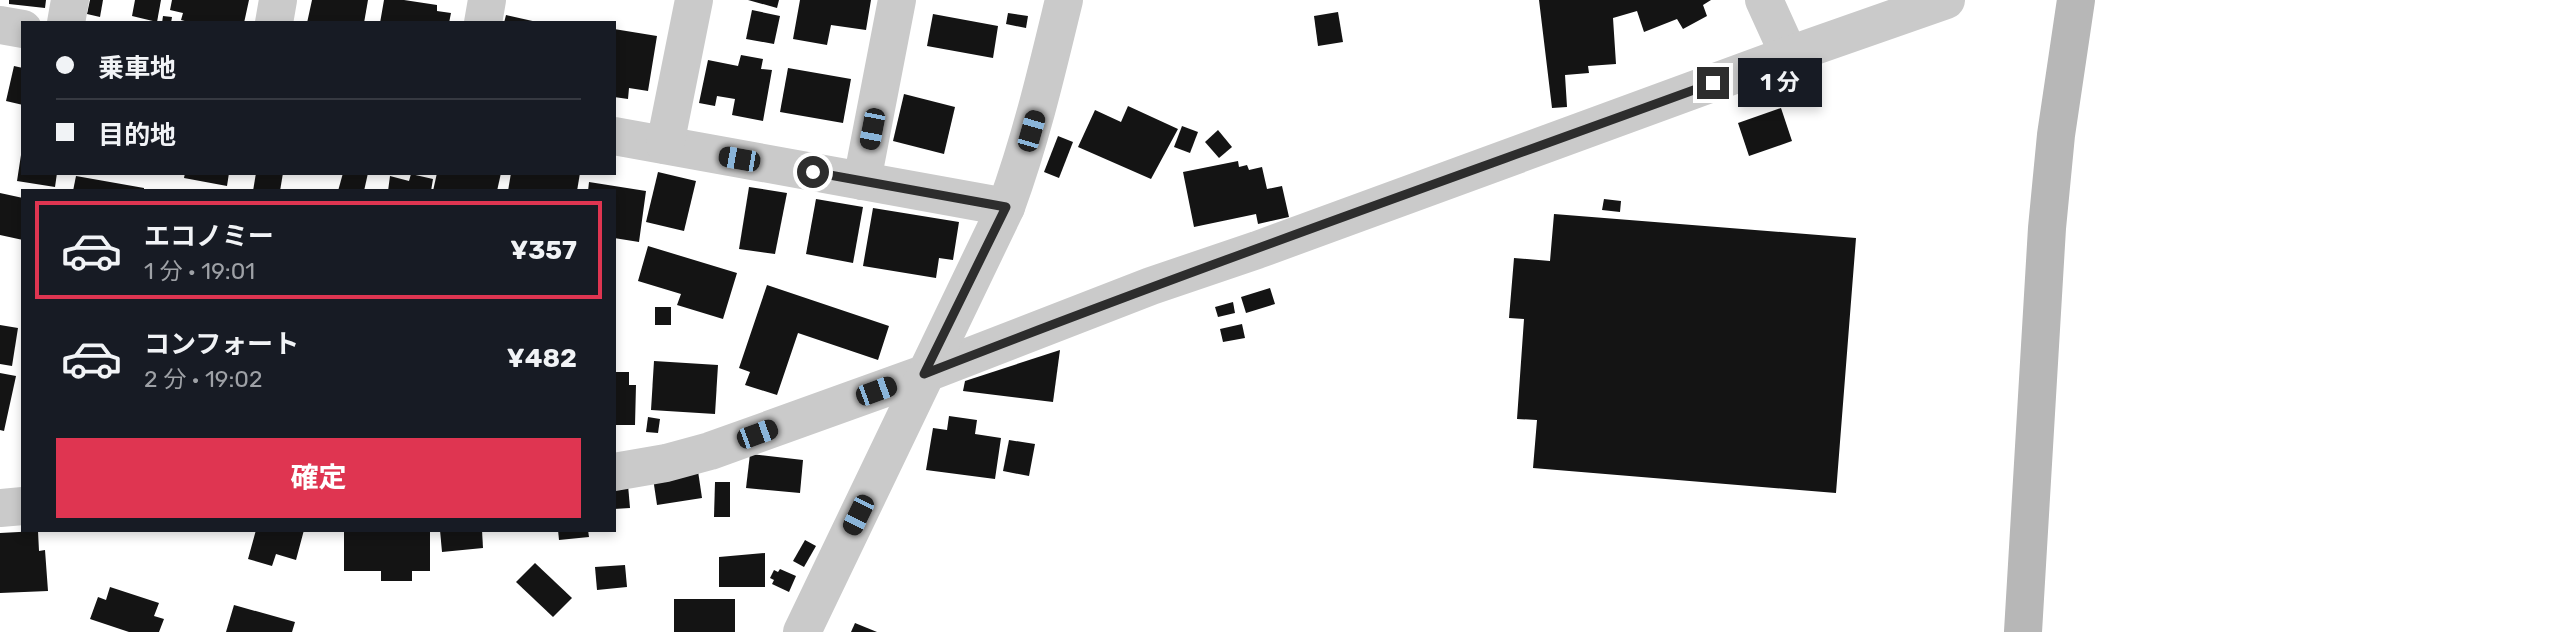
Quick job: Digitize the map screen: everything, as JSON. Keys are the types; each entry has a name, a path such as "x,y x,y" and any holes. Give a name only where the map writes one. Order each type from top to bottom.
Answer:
{"street":[{"path":"66,21 70,0"},
{"path":"274,21 278,0"},
{"path":"483,21 487,0"},
{"path":"665,145 694,0"},
{"path":"862,181 897,0"},
{"path":"802,632 1006,207 1035,119 1064,0"},
{"path":"1764,0 1789,55"},
{"path":"616,472 710,452 924,374 1151,286 1946,0"},
{"path":"2023,632 2047,228 2056,135 2076,0"},
{"path":"0,25 21,29"},
{"path":"616,136 1006,207"},
{"path":"0,508 21,506"}],"building":[{"path":"9,0 46,0 45,8 9,4"},
{"path":"90,0 103,0 100,17 87,14"},
{"path":"135,0 161,0 157,21 132,16"},
{"path":"172,0 249,0 244,21 185,21 181,20 183,13 170,10"},
{"path":"312,0 368,0 364,21 307,21"},
{"path":"384,0 437,5 437,11 451,13 449,21 380,21"},
{"path":"748,0 779,0 777,8"},
{"path":"800,0 871,0 866,30 831,25 827,45 793,39"},
{"path":"1539,0 1711,0 1703,5 1707,16 1683,29 1677,19 1644,32 1637,11 1613,18 1616,64 1588,66 1589,73 1565,75 1567,107 1552,108"},
{"path":"752,10 780,16 774,44 746,39"},
{"path":"1338,12 1343,42 1318,46 1314,16"},
{"path":"1008,13 1028,16 1026,28 1006,24"},
{"path":"933,14 998,26 993,58 927,46"},
{"path":"506,15 533,21 504,21"},
{"path":"163,16 172,17 171,21 162,21"},
{"path":"616,29 657,36 648,91 629,88 628,99 616,97"},
{"path":"741,55 763,59 761,69 772,70 763,121 732,115 735,99 717,96 715,106 699,103 708,60 738,66"},
{"path":"14,66 21,68 21,105 6,101"},
{"path":"788,68 851,79 843,123 780,112"},
{"path":"904,94 955,107 944,154 893,141"},
{"path":"1128,106 1178,129 1151,179 1078,147 1095,110 1121,122"},
{"path":"1781,108 1792,141 1749,156 1738,123"},
{"path":"1182,126 1198,132 1190,153 1174,147"},
{"path":"1218,130 1232,147 1219,158 1205,142"},
{"path":"1058,136 1073,142 1059,178 1044,172"},
{"path":"21,155 21,175 57,175 55,187 17,181"},
{"path":"1238,161 1239,167 1247,165 1249,170 1262,167 1267,189 1282,186 1289,217 1258,224 1256,214 1194,227 1183,172"},
{"path":"658,172 696,181 684,231 646,222"},
{"path":"185,175 229,175 227,186 184,178"},
{"path":"256,175 283,175 280,189 253,189"},
{"path":"342,175 368,175 364,189 339,189"},
{"path":"411,175 433,179 431,189 388,189 390,176 409,181"},
{"path":"437,175 501,175 497,189 433,189"},
{"path":"511,175 580,175 577,189 508,189"},
{"path":"76,176 144,188 144,189 73,189"},
{"path":"589,182 646,191 639,242 616,238 616,189 588,189"},
{"path":"749,187 787,193 775,254 739,249"},
{"path":"0,193 21,198 21,240 0,235"},
{"path":"816,199 863,207 853,263 806,254"},
{"path":"1604,199 1621,201 1620,212 1602,210"},
{"path":"873,208 959,222 953,260 939,258 936,278 863,266"},
{"path":"1554,214 1856,238 1836,493 1533,468 1537,420 1517,419 1524,319 1509,318 1514,258 1550,261"},
{"path":"648,246 737,273 723,319 677,305 681,294 638,281"},
{"path":"767,285 889,326 878,360 798,333 777,395 745,385 750,372 739,368"},
{"path":"1270,288 1275,304 1246,313 1241,297"},
{"path":"1233,302 1235,313 1218,317 1215,307"},
{"path":"655,307 671,307 671,325 655,325"},
{"path":"1242,324 1245,338 1223,342 1220,329"},
{"path":"0,325 18,328 12,366 0,364"},
{"path":"1060,350 1053,402 963,391 965,381"},
{"path":"654,361 718,365 715,414 651,410"},
{"path":"616,372 629,372 629,385 636,385 635,425 616,425"},
{"path":"0,373 16,376 4,431 0,430"},
{"path":"949,416 977,420 975,434 1001,438 995,479 926,470 933,428 947,430"},
{"path":"648,417 660,419 658,433 646,432"},
{"path":"1009,440 1035,444 1029,476 1003,471"},
{"path":"750,454 803,460 800,493 746,488"},
{"path":"698,471 702,498 657,505 653,478"},
{"path":"715,482 730,482 730,517 714,517"},
{"path":"628,485 630,508 616,509 616,487"},
{"path":"38,532 39,551 45,550 48,591 0,593 0,533"},
{"path":"255,532 303,532 296,560 276,554 272,566 248,559"},
{"path":"344,532 430,532 430,571 412,571 412,581 381,581 381,571 344,571"},
{"path":"440,532 482,532 483,548 442,552"},
{"path":"558,532 588,532 589,537 559,540"},
{"path":"805,540 816,546 804,567 793,561"},
{"path":"765,553 765,587 719,587 719,557"},
{"path":"535,563 572,598 553,617 516,582"},
{"path":"625,565 627,587 597,590 595,567"},
{"path":"780,569 796,576 789,592 772,584 774,580 770,578 774,570 778,572"},
{"path":"110,587 159,603 154,616 164,619 159,632 129,632 90,619 98,597 106,600"},
{"path":"674,599 735,599 735,632 674,632"},
{"path":"234,605 295,622 292,632 226,632"},
{"path":"855,623 877,632 851,632"}],"route":[{"path":"813,172 1006,207 924,374 1151,286 1257,250 1713,83"}]}
